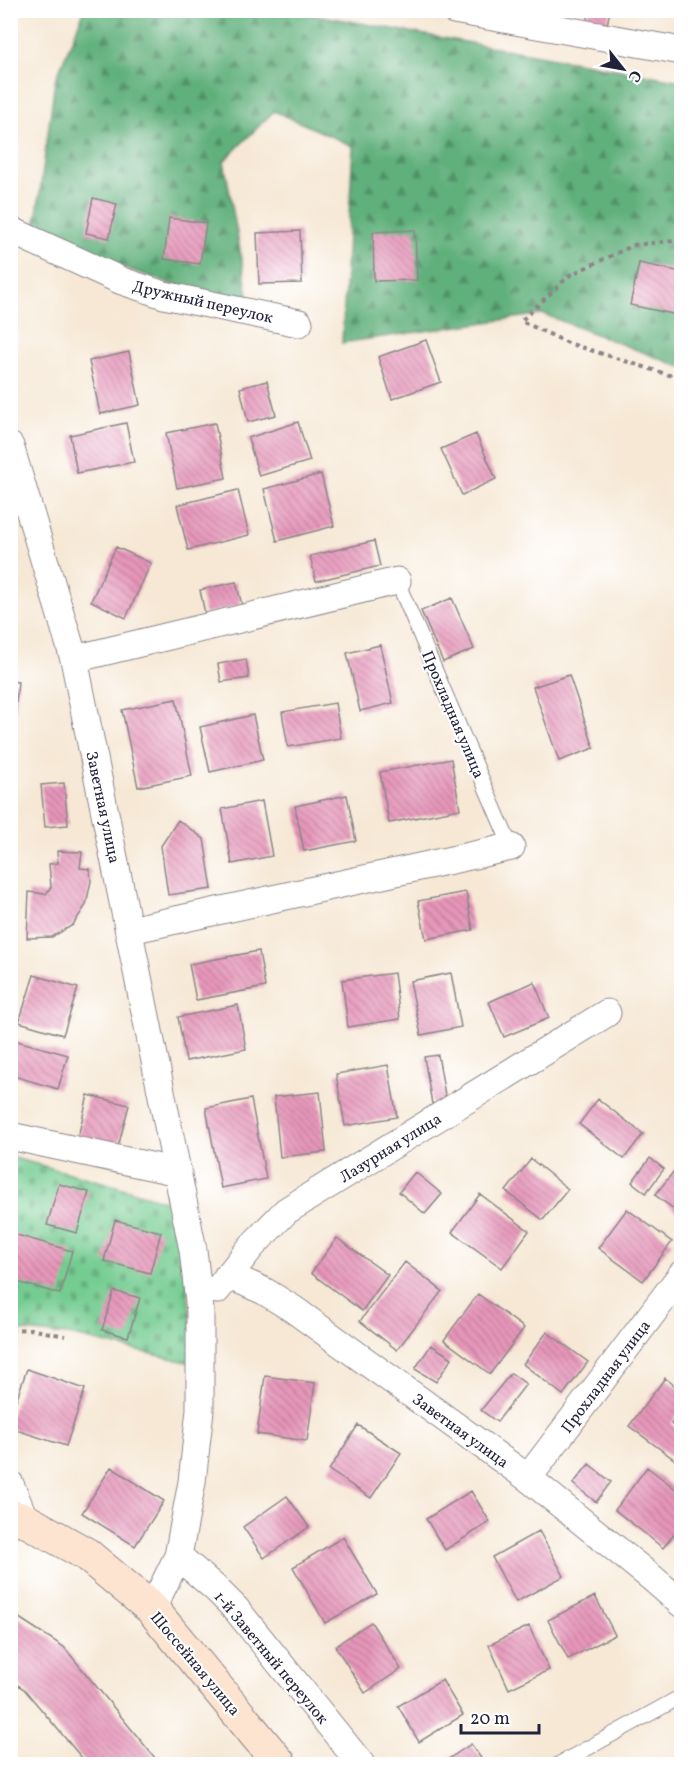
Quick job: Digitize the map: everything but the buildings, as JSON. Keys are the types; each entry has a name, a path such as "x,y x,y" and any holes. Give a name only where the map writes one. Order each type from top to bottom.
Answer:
{"street":[{"path":"454,10 681,51"},
{"name":"Дружный переулок","path":"10,230 122,281 164,295 299,323"},
{"name":"Заветная улица","path":"10,446 74,659 193,1250 200,1311 199,1420 192,1482 178,1556 152,1609"},
{"path":"74,659 397,581"},
{"path":"130,930 511,847"},
{"name":"Лазурная улица","path":"200,1311 252,1246 286,1211 607,1013"},
{"path":"10,1136 178,1172"},
{"name":"Прохладная улица","path":"528,1478 681,1274"},
{"name":"Заветная улица","path":"228,1275 293,1309 528,1478 681,1604"},
{"path":"10,1484 18,1518"},
{"name":"Шоссейная улица","path":"18,1518 86,1554 152,1609 280,1764"},
{"name":"1-й Заветный переулок","path":"178,1556 236,1609 361,1764"}],"lane":[{"name":"Прохладная улица","path":"397,581 511,847"},
{"path":"559,1764 681,1696"}],"path":[{"path":"681,240 634,245 570,275 521,321 568,343 681,380"},
{"path":"10,1330 30,1329 65,1336"}],"green space":[{"path":"84,11 294,11 681,81 681,367 543,314 342,343 353,146 274,111 224,161 251,312 34,236 55,81"},
{"path":"10,1157 178,1205 196,1364 69,1335 11,1330"}]}
